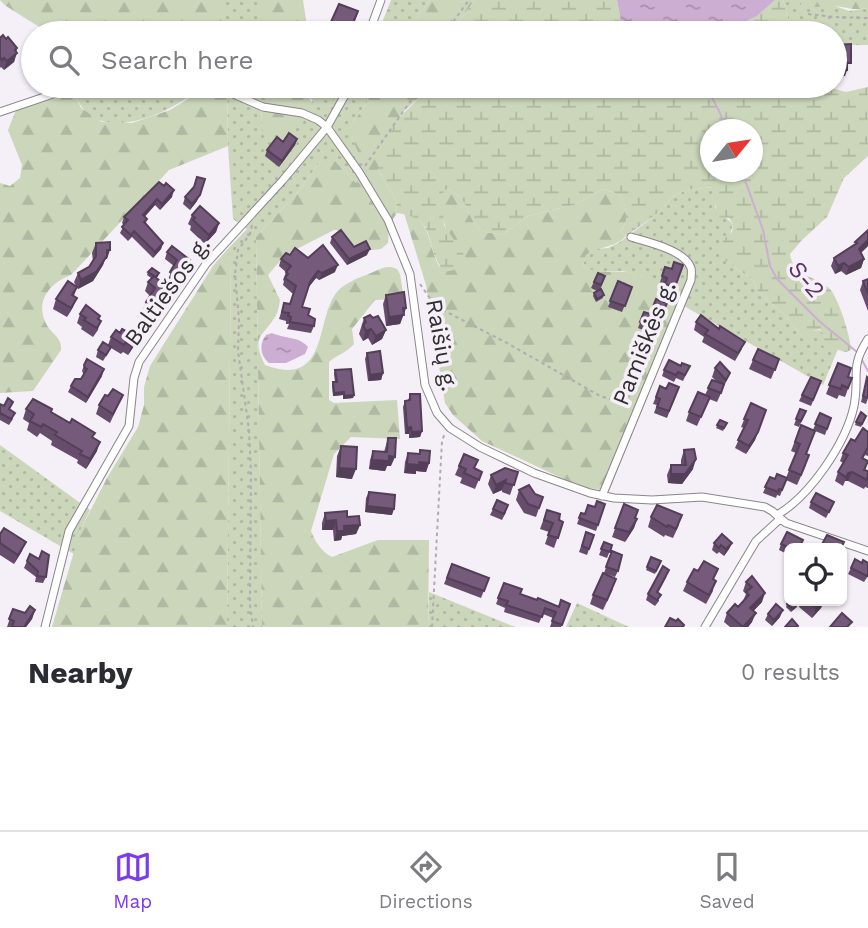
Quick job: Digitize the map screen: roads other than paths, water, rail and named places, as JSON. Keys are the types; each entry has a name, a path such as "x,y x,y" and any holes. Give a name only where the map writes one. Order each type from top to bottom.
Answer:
{"street":[{"path":"373,21 381,0"},
{"path":"0,113 39,98"},
{"path":"242,98 263,107 302,113 327,127"},
{"name":"Baltiešos g.","path":"45,627 69,531 129,426 134,378 139,362 206,264 327,127 343,98"},
{"name":"Raišių g.","path":"327,127 388,219 411,278 425,385 437,413 450,428 480,447 534,473 602,496"},
{"name":"Pamiškės g.","path":"602,496 691,280 691,268 682,257 661,246 631,237"},
{"path":"705,627 755,541 818,477 831,457 853,408 856,361 868,339"},
{"path":"602,496 652,500 702,497 765,507 806,531 868,551"}],"water":[{"path":"617,0 775,0 757,16 747,21 621,21"},
{"path":"272,333 304,343 308,347 305,354 286,363 269,363 262,353 262,346 266,335"}],"waterway":[{"name":"S-2","path":"712,98 722,119"},
{"name":"S-2","path":"746,182 763,230 770,266 777,279 819,321 857,352"},
{"name":"S-2","path":"862,360 868,371"}]}
